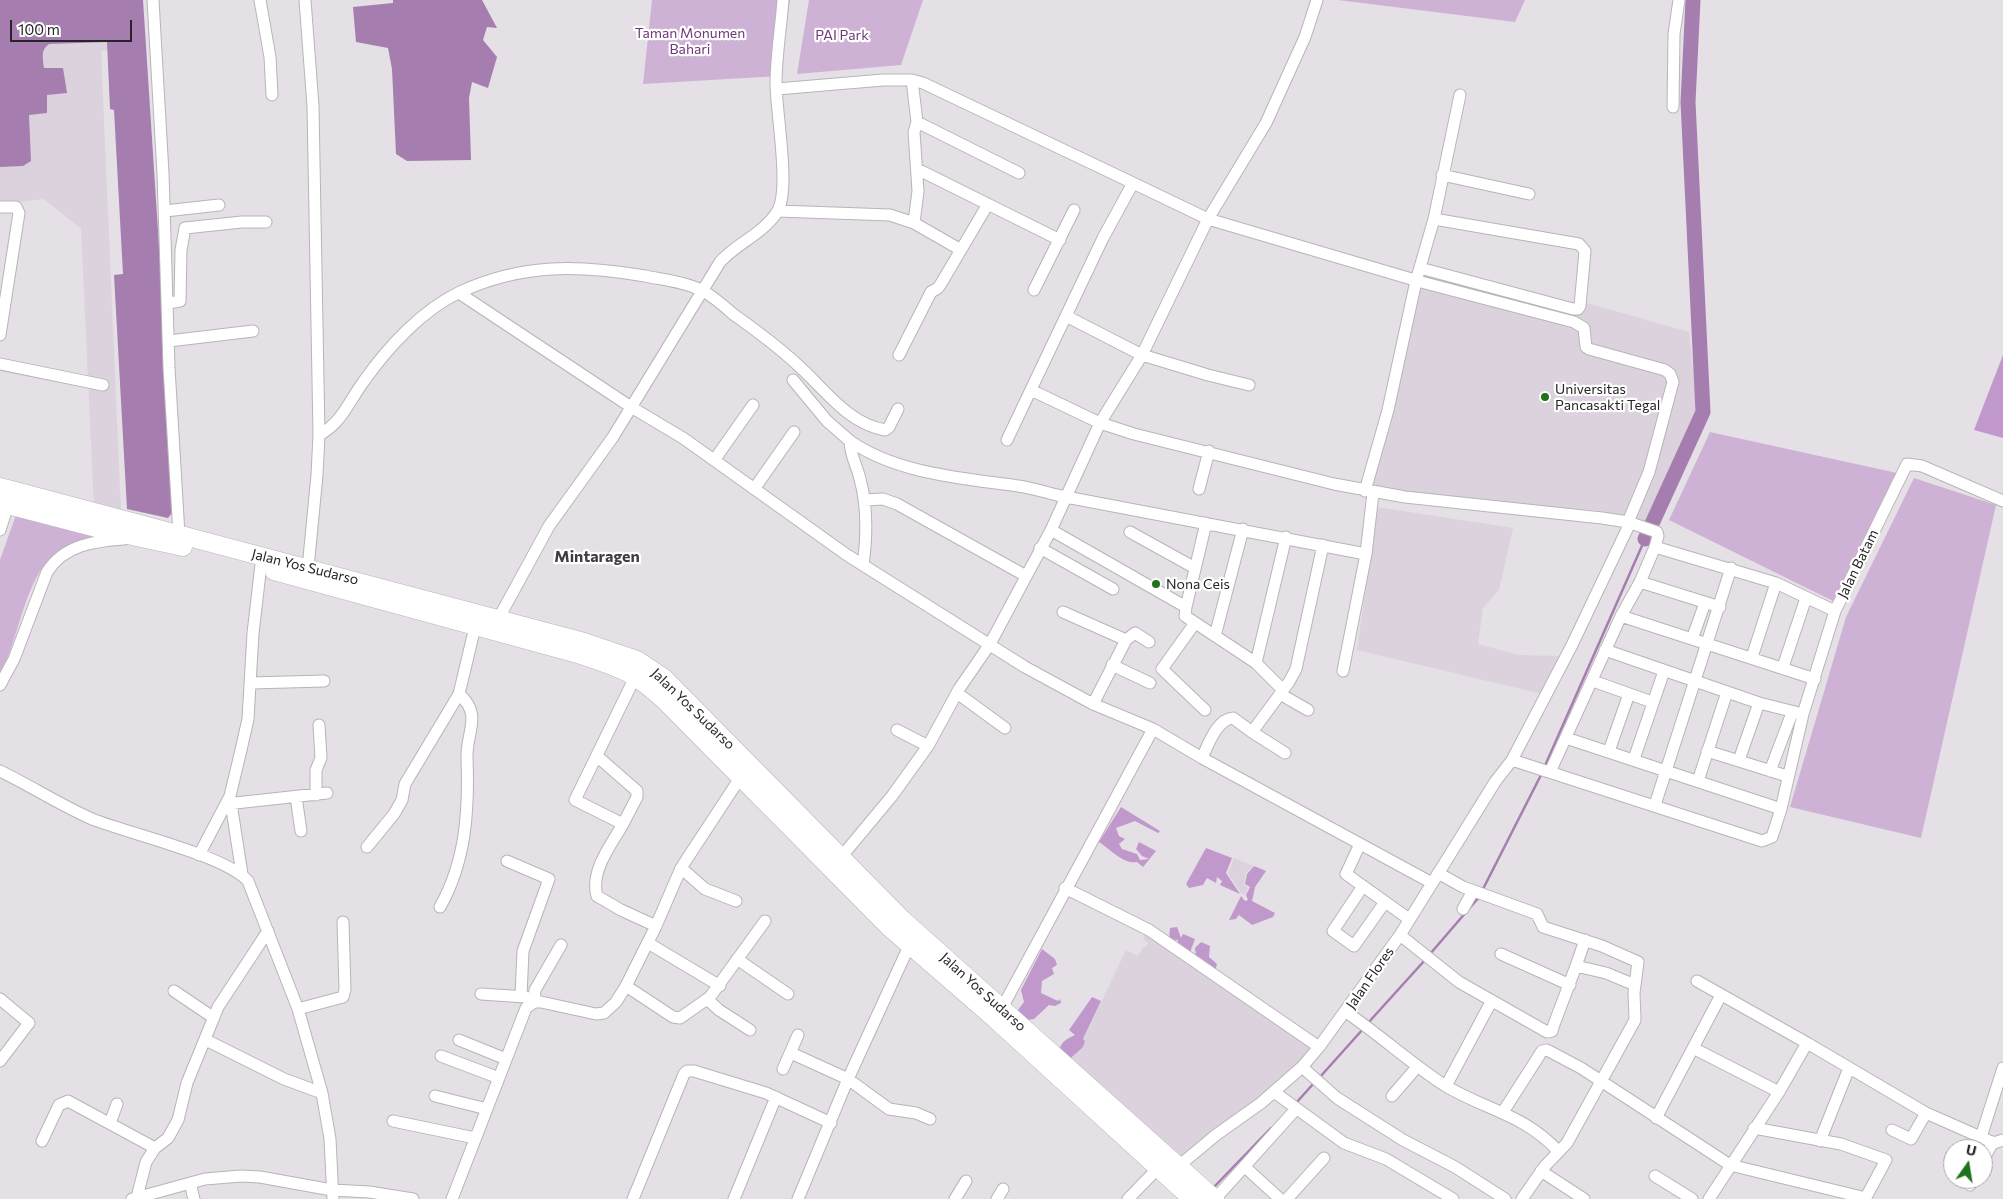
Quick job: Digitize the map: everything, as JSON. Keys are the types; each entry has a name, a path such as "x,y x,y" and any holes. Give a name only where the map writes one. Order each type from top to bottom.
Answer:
{"highway":[{"name":"Jalan Yos Sudarso","path":"0,487 179,534 476,627 495,625"},
{"name":"Jalan Yos Sudarso","path":"4,504 143,538 261,561 308,568 495,625 623,669 639,669 664,678 802,816 836,863 889,928 1167,1164"},
{"name":"Jalan Yos Sudarso","path":"639,669 665,701 740,778 1002,1008 1167,1164"},
{"path":"1167,1164 1204,1197"}],"street":[{"path":"153,0 165,211 169,368 179,534"},
{"path":"260,0 270,57 272,95"},
{"path":"305,0 313,106 319,435 318,475 308,568"},
{"path":"495,625 560,509 613,437 725,256 761,229 778,211 782,182 776,89 783,0"},
{"path":"836,863 892,796 928,746 957,693 990,644 1066,498 1100,423 1142,355 1208,219 1266,123 1305,37 1317,0"},
{"path":"1673,107 1674,34 1679,0"},
{"path":"776,89 855,82 912,80 923,83 1208,219 1416,281"},
{"path":"912,80 917,122 914,132 918,191 914,222"},
{"path":"1343,671 1366,554 1369,492 1416,281 1434,219 1460,95"},
{"path":"917,122 1019,172"},
{"path":"917,169 1060,240"},
{"path":"1442,175 1529,194"},
{"path":"1007,440 1066,316 1133,183"},
{"path":"899,355 931,292 939,288 988,204"},
{"path":"165,211 219,205"},
{"path":"0,207 16,207 19,213 3,294 0,335"},
{"path":"1034,290 1074,210"},
{"path":"778,211 851,215 885,214 914,222 961,250"},
{"path":"1420,268 1573,309 1578,309 1580,306 1585,251 1579,244 1434,219"},
{"path":"168,303 180,301 181,250 185,228 242,222 266,222"},
{"path":"319,435 334,426 364,382 401,337 428,313 459,293 510,274 570,267 595,268 662,279 703,291 794,362 853,417 870,426 885,430 890,428 898,408"},
{"name":"Jalan Flores","path":"1128,1199 1167,1164 1274,1092 1302,1067 1346,1012 1400,935 1495,782 1512,760 1633,523 1649,472 1673,382 1670,374 1665,370 1586,347 1584,328 1574,322 1416,281"},
{"path":"459,293 631,407 684,438 863,565 1025,667 1093,704 1153,729 1202,758 1360,844 1435,878 1478,891 1537,914 1543,927 1585,940 1637,961 1635,1020 1567,1143 1541,1171 1522,1199"},
{"path":"1066,316 1142,355 1249,385"},
{"path":"169,341 253,331"},
{"path":"0,364 103,385"},
{"path":"793,380 827,421 850,441 878,456 912,468 979,482 1019,486 1066,498 1286,537 1366,554"},
{"path":"1031,390 1100,423 1134,434 1369,492 1567,513 1633,523 1655,531 1658,536 1655,547 1640,582 1621,616 1593,681 1548,772"},
{"path":"715,459 753,405"},
{"path":"754,489 794,432"},
{"path":"850,441 850,451 860,477 864,500 867,534 863,565"},
{"path":"1199,489 1209,451"},
{"name":"Jalan Batam","path":"1655,547 1731,568 1776,583 1835,611 1907,464 1922,466 2003,501"},
{"path":"864,500 883,499 897,504 1026,576"},
{"path":"0,530 4,504"},
{"path":"1206,523 1185,616 1256,663 1281,692 1308,710"},
{"path":"1215,636 1243,529"},
{"path":"1050,530 1186,607"},
{"path":"1130,532 1195,568"},
{"path":"1256,663 1286,537"},
{"path":"0,686 14,659 47,572 55,562 72,549 89,542 143,538"},
{"path":"1252,732 1296,668 1324,545"},
{"path":"1040,548 1113,590"},
{"path":"199,855 229,801 248,719 253,633 261,561"},
{"path":"1655,805 1731,568"},
{"path":"1640,582 1720,607"},
{"path":"1752,657 1776,583"},
{"path":"1783,667 1806,598"},
{"path":"1692,639 1706,603"},
{"path":"1770,771 1815,679 1835,611"},
{"path":"1063,612 1126,640"},
{"path":"1621,616 1783,667 1815,679"},
{"path":"1195,623 1162,668 1205,710"},
{"path":"367,847 394,814 402,800 405,784 459,694 476,627"},
{"path":"1093,704 1126,640 1134,633 1148,642"},
{"path":"1605,650 1664,671 1694,679 1759,703 1797,713"},
{"path":"1112,665 1150,683"},
{"path":"623,824 575,800 598,757 639,669"},
{"path":"1634,759 1664,671"},
{"path":"251,683 324,681"},
{"path":"1593,681 1652,702"},
{"path":"1698,781 1728,692"},
{"path":"957,693 1005,728"},
{"path":"440,907 450,889 459,863 465,827 469,782 468,750 473,720 468,702 459,694"},
{"path":"1609,751 1629,694"},
{"path":"1739,760 1759,703"},
{"path":"1512,760 1655,805 1762,842 1772,837 1781,809 1797,713"},
{"path":"1202,758 1218,728 1226,719 1233,718 1285,753"},
{"path":"229,801 322,794 316,770 321,758 320,725"},
{"path":"1002,1008 1065,888 1153,729"},
{"path":"897,730 928,746"},
{"path":"1566,738 1781,809"},
{"path":"1707,751 1787,776"},
{"path":"598,757 637,790 637,797 598,870 595,884 596,896 656,926"},
{"path":"1,773 93,819 199,855 242,874"},
{"path":"481,994 550,1002 600,1014 609,1010 626,986 648,943 681,868 740,778"},
{"path":"296,797 301,831"},
{"path":"229,801 242,874 254,892 298,1009 322,1093 330,1139 333,1195"},
{"path":"1360,844 1346,874 1409,919"},
{"path":"507,861 549,879 523,950 529,999"},
{"path":"681,868 705,889 736,901"},
{"path":"1363,886 1333,930 1340,936 1356,946 1385,902"},
{"path":"1065,888 1149,930 1319,1047"},
{"path":"1463,909 1478,891"},
{"path":"626,986 677,1019 707,999 720,986 765,920"},
{"path":"298,1009 343,997 345,989 343,922"},
{"path":"135,1198 146,1162 155,1148 168,1138 175,1126 187,1083 228,989 268,931"},
{"path":"1400,935 1428,956 1446,973 1491,1002 1518,1014 1550,1032 1570,986 1585,940"},
{"path":"648,943 720,986"},
{"path":"798,1199 848,1079 910,944"},
{"path":"452,1199 529,999 561,945"},
{"path":"1501,954 1570,986"},
{"path":"737,959 788,994"},
{"path":"1576,966 1606,973 1635,985"},
{"path":"1697,981 1926,1113 1980,1136 1998,1141"},
{"path":"174,991 214,1018"},
{"path":"1656,1118 1721,995"},
{"path":"0,999 29,1023 0,1061"},
{"path":"707,999 719,1010 750,1030"},
{"path":"1446,1086 1491,1002"},
{"path":"1346,1012 1366,1025 1417,1067 1446,1086 1504,1112 1544,1136 1558,1152"},
{"path":"783,1069 798,1035"},
{"path":"206,1040 284,1079 322,1093"},
{"path":"458,1040 506,1058"},
{"path":"1709,1199 1779,1092 1807,1043"},
{"path":"1693,1048 1779,1092"},
{"path":"1504,1112 1544,1050 1581,1068 1730,1165 1866,1198 1887,1160 1850,1147 1754,1128"},
{"path":"791,1053 848,1079 889,1109 916,1113 930,1119"},
{"path":"441,1056 499,1078"},
{"path":"1302,1067 1337,1098 1403,1140 1455,1167 1505,1199"},
{"path":"1392,1096 1417,1067"},
{"path":"1820,1141 1849,1068"},
{"path":"1980,1136 2003,1068"},
{"path":"633,1199 684,1074 687,1071 694,1071 776,1097 831,1123"},
{"path":"1274,1092 1349,1146 1359,1147 1386,1159 1453,1199"},
{"path":"435,1096 487,1109"},
{"path":"734,1199 776,1097"},
{"path":"42,1141 57,1109 64,1101 76,1105 155,1148"},
{"path":"110,1124 117,1104"},
{"path":"1204,1197 1245,1167 1291,1106"},
{"path":"1892,1130 1911,1139 1926,1113"},
{"path":"393,1120 475,1138"},
{"path":"1287,1199 1324,1158"},
{"path":"1245,1167 1280,1199"},
{"path":"1541,1171 1584,1199"},
{"path":"1655,1176 1692,1199"},
{"path":"135,1198 190,1183 223,1177 250,1177 333,1195 369,1192 413,1199"},
{"path":"955,1199 966,1181"},
{"path":"190,1183 194,1199"}],"shaded area":[{"path":"0,0 141,50 101,51 121,513 94,508 81,229 44,199 0,204"},
{"path":"0,0 143,0 176,508 168,518 127,509 114,275 123,274 114,110 110,109 107,42 49,44 46,46 43,55 44,68 63,68 67,93 47,95 47,113 29,115 31,161 23,166 0,167"},
{"path":"393,0 482,0 497,28 487,27 483,40 497,57 488,88 472,82 469,98 471,160 407,161 396,154 392,69 388,48 356,42 353,7 393,3"},
{"name":"Universitas Pancasakti Tegal","path":"1423,272 1582,313 1587,303 1689,332 1697,407 1675,464 1647,523 1596,510 1453,500 1368,488"},
{"path":"2003,355 2003,438 1974,430"},
{"path":"1377,507 1513,528 1499,590 1483,608 1478,644 1519,655 1560,656 1542,694 1357,650"},
{"path":"1121,807 1160,831 1158,833 1135,821 1116,828 1119,836 1125,839 1119,844 1122,849 1137,854 1140,860 1149,859 1142,856 1136,849 1139,842 1156,851 1143,867 1137,862 1122,859 1099,842"},
{"path":"1206,848 1232,858 1226,873 1240,894 1220,885 1222,881 1217,877 1216,883 1207,878 1203,885 1189,888 1186,884"},
{"path":"1234,858 1253,866 1246,873 1244,885 1248,888 1245,895 1241,893 1228,873"},
{"path":"1254,866 1266,871 1255,887 1252,901 1275,913 1273,917 1252,925 1239,915 1236,919 1229,920 1241,896 1245,901 1248,900 1246,895 1250,887 1245,884 1247,874"},
{"path":"1177,927 1181,938 1183,934 1195,939 1189,955 1178,946 1178,940 1169,940 1170,928"},
{"path":"1146,932 1319,1047 1177,1167 1064,1064 1083,1040 1126,950 1138,956 1144,946 1146,947 1148,943 1143,939"},
{"path":"1201,942 1210,946 1209,957 1217,964 1215,971 1196,958 1195,948"},
{"path":"1042,949 1055,959 1057,965 1052,968 1054,974 1042,981 1041,993 1058,1001 1060,999 1061,1003 1055,1006 1049,1005 1034,1019 1020,1021 1015,1014 1024,1002 1021,990"},
{"path":"1092,997 1101,1001 1083,1039 1085,1041 1083,1047 1064,1064 1057,1057 1060,1048 1064,1041 1075,1035 1069,1030"}],"green space":[{"name":"Taman Monumen Bahari","path":"652,0 790,0 779,76 643,84"},
{"name":"PAI Park","path":"809,0 923,0 901,65 797,74"},
{"path":"1338,0 1525,0 1515,22"},
{"path":"1710,432 1897,473 1833,601 1669,520"},
{"path":"1914,478 1996,505 1921,838 1790,807 1846,617"},
{"path":"17,512 104,536 76,544 60,551 48,560 31,589 7,660 0,674 0,560"}],"waterway":[{"path":"1645,539 1703,412 1688,102 1693,0"},
{"path":"1544,768 1645,539"},
{"path":"1482,891 1542,773"},
{"path":"1430,954 1480,896"},
{"path":"1368,1023 1425,960"},
{"path":"1320,1077 1363,1029"},
{"path":"1296,1103 1314,1083"},
{"path":"1212,1189 1271,1128"}],"place":[{"name":"Universitas Pancasakti Tegal","path":"1545,397"},
{"name":"Nona Ceis","path":"1156,584"}],"district":[{"name":"Mintaragen","path":"597,557"}]}
